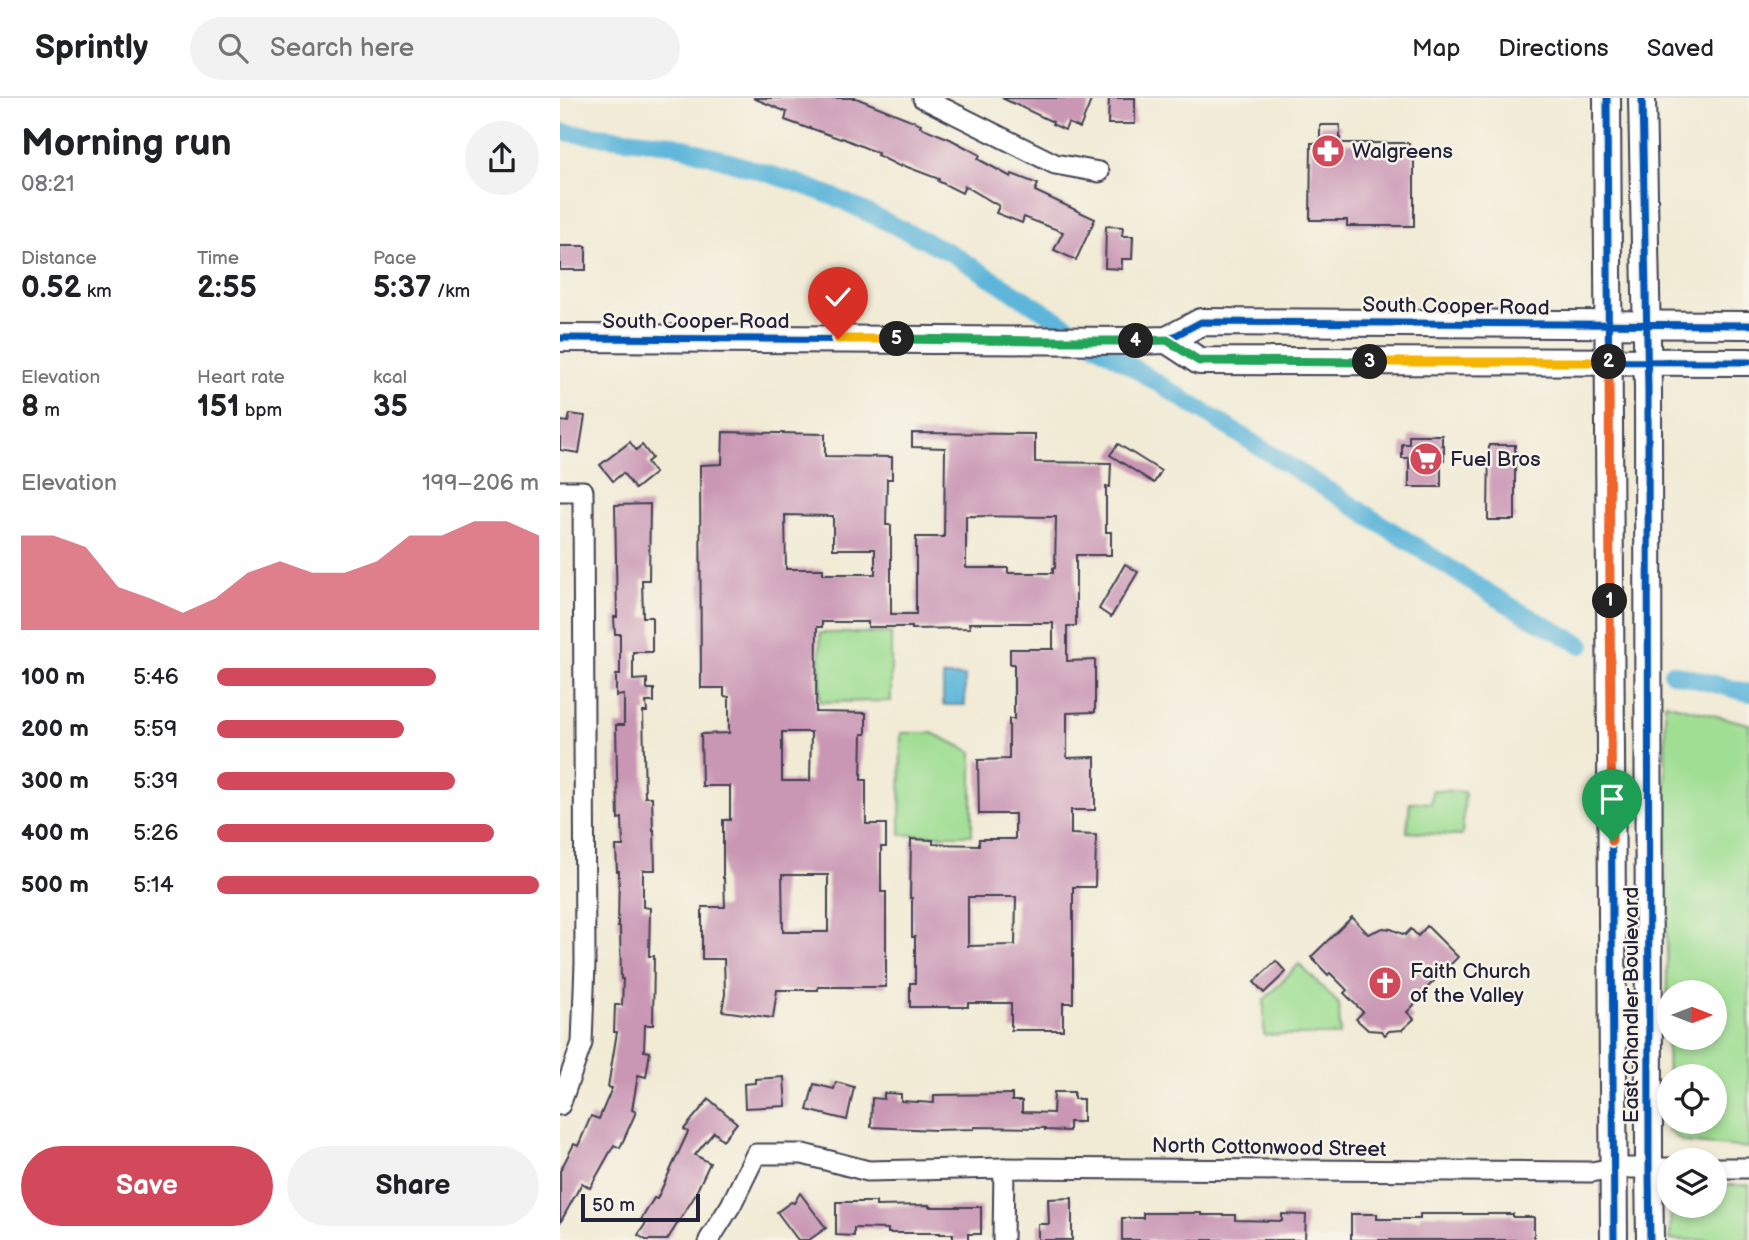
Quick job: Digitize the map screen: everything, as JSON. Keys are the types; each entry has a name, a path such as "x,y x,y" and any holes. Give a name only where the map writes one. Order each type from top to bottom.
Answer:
{"main road":[{"name":"East Chandler Boulevard","path":"1607,98 1615,1240"},
{"name":"East Chandler Boulevard","path":"1642,98 1647,325 1649,972 1658,1148"},
{"name":"South Cooper Road","path":"560,338 1109,341 1167,340 1201,322 1749,325"},
{"path":"1167,340 1199,361 1749,362"},
{"path":"1612,857 1619,859 1627,868 1631,957 1649,972"},
{"name":"East Chandler Boulevard","path":"1650,1240 1657,1184"}],"street":[{"path":"923,98 1055,164 1099,172"},
{"path":"560,491 583,491 585,963 582,1043 560,1105"},
{"name":"North Cottonwood Street","path":"709,1240 731,1205 756,1154 803,1154 868,1171 1004,1168 1591,1172 1614,1168 1657,1168"},
{"path":"1003,1240 1004,1168"},
{"path":"1727,1168 1749,1168"}],"green space":[{"path":"820,633 891,633 891,701 820,702"},
{"path":"1665,703 1749,724 1749,1148 1684,1142 1672,1134 1727,1134 1727,1064 1668,1064 1667,1050 1727,1050 1727,980 1667,980"},
{"path":"901,733 932,733 972,752 972,835 900,835"},
{"path":"1432,790 1465,792 1462,836 1407,832 1410,802 1431,803"},
{"path":"1299,964 1339,1004 1340,1035 1264,1035 1264,1000"},
{"path":"1727,1185 1749,1185 1749,1240 1670,1240 1671,1218 1727,1218"}],"water":[{"path":"943,676 965,676 965,705 943,705"}],"building":[{"path":"753,98 856,98 921,124 920,127 980,155 978,159 1011,177 1012,174 1038,184 1035,191 1095,219 1076,260 1054,250 1063,232 1024,217 1022,223 996,213 999,206 965,186 962,193 938,181 939,179 902,165 901,167 877,155 878,153 842,138 785,120 787,112"},
{"path":"1002,98 1092,98 1080,128 1068,123 1065,130"},
{"path":"1109,98 1135,98 1135,124 1108,124"},
{"name":"Walgreens","path":"1320,125 1340,125 1340,143 1409,143 1409,154 1414,154 1414,226 1347,226 1347,220 1310,220 1311,143 1320,143"},
{"path":"1106,226 1123,227 1122,236 1133,236 1132,259 1122,259 1122,269 1105,268"},
{"path":"560,246 586,246 586,270 560,270"},
{"path":"570,414 585,416 579,453 560,450 560,421 568,422"},
{"path":"723,432 825,434 825,456 892,457 892,479 887,479 886,525 891,525 891,614 916,614 916,537 944,537 945,448 912,447 912,433 1035,434 1035,462 1111,463 1110,487 1106,486 1106,532 1111,532 1111,555 1076,555 1076,626 1067,626 1067,661 1095,660 1095,712 1067,713 1067,758 1095,757 1095,810 1071,810 1071,834 1096,835 1095,887 1073,887 1073,1003 1063,1003 1063,1030 1011,1030 1011,1003 968,1003 968,1007 910,1007 910,983 915,983 915,937 912,937 910,898 911,839 933,840 933,844 979,845 979,839 1015,839 1015,814 979,814 978,760 1009,759 1009,719 1014,719 1014,664 1010,664 1010,649 1053,649 1053,623 969,623 970,628 912,629 868,627 868,622 822,622 822,627 817,627 816,712 866,713 866,734 862,734 861,780 866,780 866,824 886,824 886,847 881,847 881,892 886,892 886,987 777,990 773,1018 722,1011 725,994 724,959 702,959 702,907 725,907 723,820 730,820 730,786 702,786 701,734 729,733 729,697 724,696 724,688 701,688 700,465 722,464","holes":["785,515 833,516 833,549 875,549 875,574 823,574 823,569 786,569","966,516 1056,517 1053,573 1008,573 1008,568 966,568","782,732 811,732 810,781 782,781","782,875 828,875 828,932 783,932","968,897 1016,897 1015,945 968,946"]},
{"name":"Fuel Bros","path":"1409,435 1442,435 1444,460 1441,460 1441,487 1409,487 1409,458 1402,458 1402,444 1409,444"},
{"path":"630,442 636,450 642,445 652,458 647,462 655,473 635,489 623,473 613,481 600,465"},
{"path":"1118,444 1161,471 1154,483 1110,455"},
{"path":"1489,445 1515,445 1515,520 1488,520"},
{"path":"650,504 649,580 642,580 643,617 652,617 652,652 633,652 633,680 647,679 647,689 654,689 654,702 646,702 647,712 643,712 645,797 652,797 655,870 643,870 643,907 650,908 649,956 654,956 653,1025 645,1025 644,1051 650,1052 646,1077 638,1075 632,1110 636,1112 620,1148 614,1145 590,1188 582,1183 560,1223 560,1171 574,1144 578,1146 591,1116 599,1119 612,1088 608,1087 617,1032 614,1032 615,1005 622,1005 623,979 618,927 619,871 616,846 623,846 622,818 618,819 616,725 624,725 624,695 616,696 616,675 620,675 620,634 615,634 614,617 617,617 615,505"},
{"path":"1125,564 1138,572 1111,617 1099,609"},
{"name":"Faith Church of the Valley","path":"1352,917 1368,934 1383,928 1405,935 1411,929 1418,936 1427,926 1458,957 1407,1012 1414,1019 1402,1030 1389,1031 1385,1035 1381,1031 1368,1030 1356,1019 1363,1012 1344,993 1347,990 1311,957"},
{"path":"1276,961 1286,972 1264,993 1254,982"},
{"path":"784,1077 786,1106 745,1108 744,1084 755,1083 755,1079"},
{"path":"836,1082 854,1087 847,1120 807,1110 814,1084 834,1089"},
{"path":"1054,1092 1074,1092 1074,1099 1083,1099 1083,1122 1069,1122 1069,1131 1045,1128 974,1127 935,1130 871,1127 872,1098 884,1099 884,1093 901,1094 901,1101 934,1103 934,1095 1012,1094 1012,1101 1022,1101 1022,1112 1053,1113"},
{"path":"709,1099 737,1123 723,1140 714,1132 695,1155 710,1163 693,1199 667,1240 646,1240 638,1235 646,1223 641,1220 654,1198 657,1199 688,1132 684,1129"},
{"path":"800,1193 826,1228 809,1240 798,1240 777,1212 791,1202 794,1203"},
{"path":"1072,1198 1072,1240 1038,1240 1038,1224 1049,1224 1048,1199"},
{"path":"836,1202 876,1202 876,1206 981,1207 981,1234 968,1234 968,1240 953,1240 953,1234 888,1233 888,1229 854,1228 854,1236 836,1235"},
{"path":"1143,1213 1202,1213 1235,1215 1235,1220 1282,1221 1282,1214 1306,1215 1305,1240 1122,1240 1122,1218 1143,1218"},
{"path":"1351,1214 1377,1214 1377,1219 1420,1219 1420,1214 1513,1214 1513,1217 1534,1217 1534,1240 1351,1240"}],"waterway":[{"path":"560,132 672,144 724,160 839,199 951,253 1489,593 1582,645"},
{"path":"1672,673 1749,693"}],"cycle path":[{"path":"1607,98 1614,1240"},
{"path":"1642,98 1648,389 1650,1240"},
{"path":"560,338 1133,341 1167,340 1201,322 1749,325"},
{"path":"1167,340 1199,361 1749,362"}],"place":[{"name":"Walgreens","path":"1328,151"},
{"name":"Fuel Bros","path":"1426,459"},
{"name":"Faith Church of the Valley","path":"1385,983"}],"route":[{"path":"838,339 1167,340 1199,361 1609,361 1612,841"}]}
